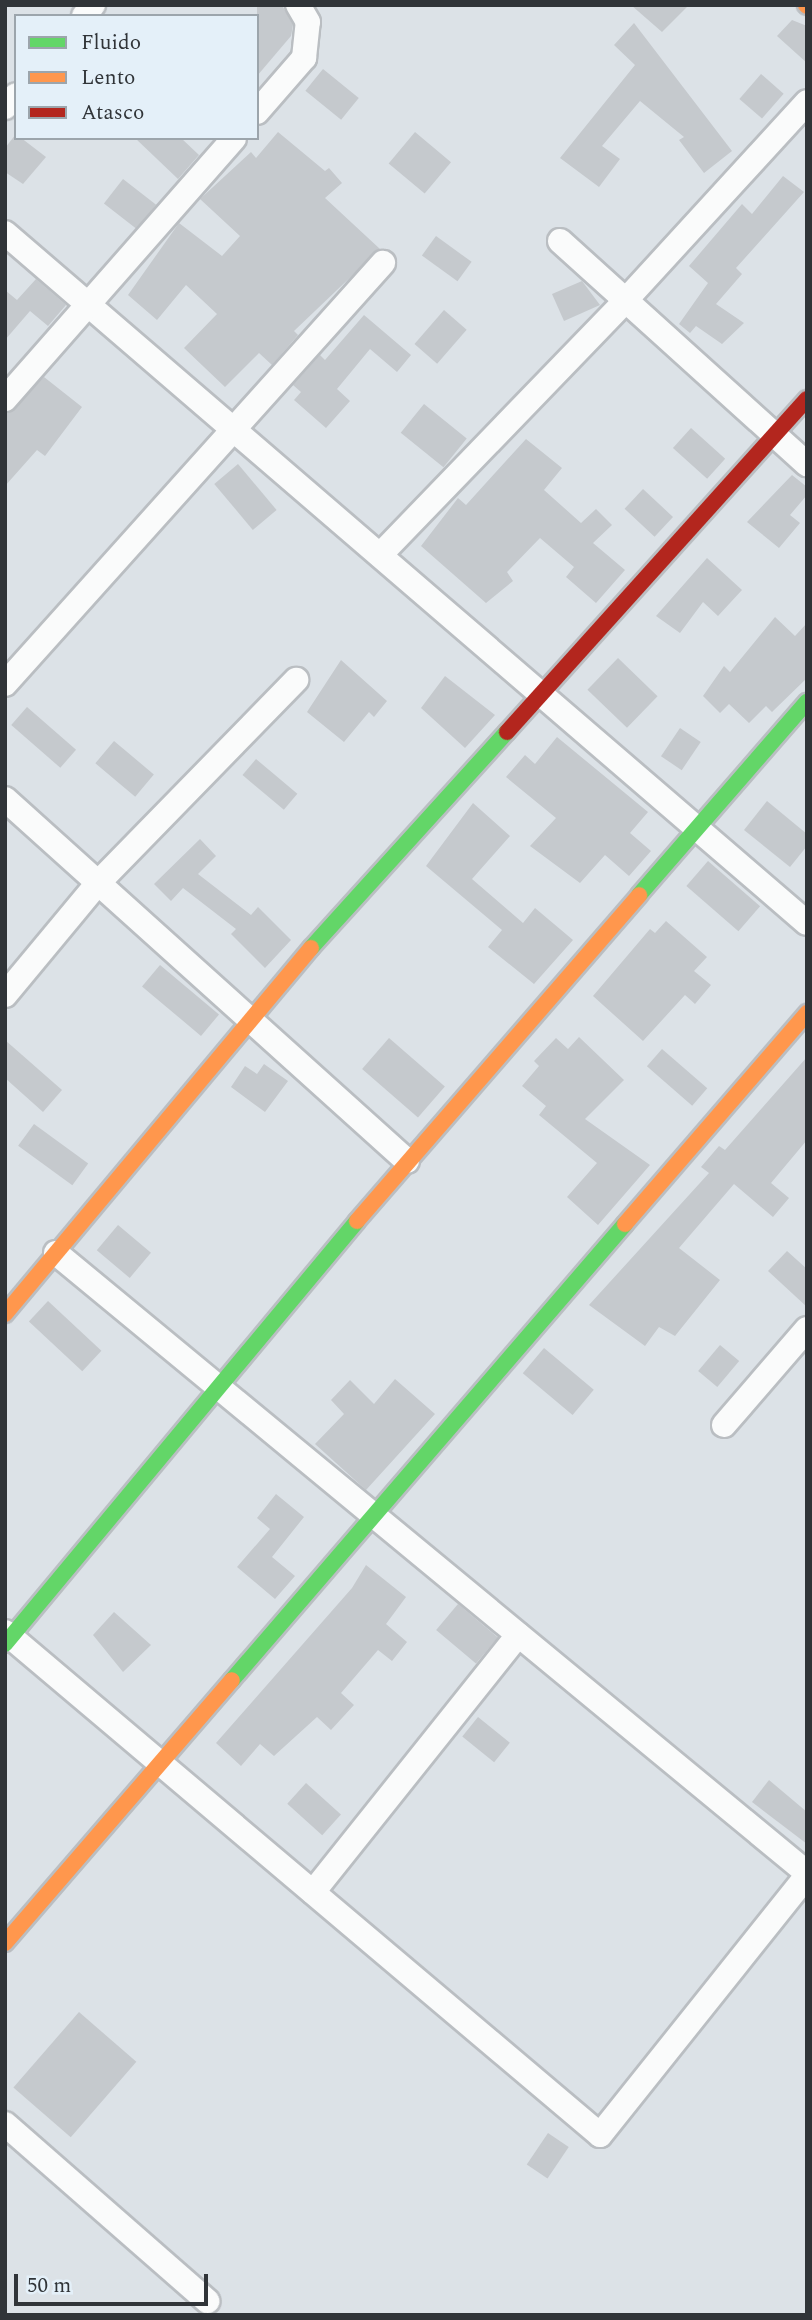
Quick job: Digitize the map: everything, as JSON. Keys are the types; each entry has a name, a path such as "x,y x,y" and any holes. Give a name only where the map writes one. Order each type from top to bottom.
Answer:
{"street":[{"path":"259,110 304,58 308,22 298,5"},
{"path":"380,555 624,302 807,102"},
{"path":"5,399 232,140"},
{"path":"5,233 807,923"},
{"path":"560,241 624,302 807,464"},
{"path":"5,684 236,430 383,263"},
{"path":"5,1314 248,1018 539,692 807,400"},
{"path":"5,995 98,883 296,680"},
{"path":"56,1253 221,1389 374,1515 807,1874 600,2135 160,1763 7,1638 221,1389 407,1161 807,702"},
{"path":"5,799 407,1161"},
{"path":"5,1943 807,1013"},
{"path":"724,1425 807,1329"},
{"path":"313,1892 518,1635"},
{"path":"5,2124 207,2301"}],"building":[{"path":"257,5 282,5 293,25 291,36 259,74 259,14"},
{"path":"631,5 689,5 662,32"},
{"path":"792,20 807,26 807,63 777,36"},
{"path":"634,23 732,151 704,173 679,140 684,137 640,101 602,146 620,159 599,187 560,158 635,65 614,45"},
{"path":"323,69 359,98 341,120 305,91"},
{"path":"761,74 784,94 762,119 739,99"},
{"path":"278,132 325,171 329,168 342,183 325,198 380,249 294,331 298,335 272,365 259,353 225,387 184,348 217,314 186,285 157,320 128,295 179,223 222,256 240,236 200,199 251,152 256,158"},
{"path":"415,132 451,162 425,194 389,163"},
{"path":"14,137 14,140 24,140 46,157 23,184 5,172 5,148"},
{"path":"137,140 183,140 199,155 178,179"},
{"path":"783,176 804,192 736,268 742,274 716,304 744,323 722,344 696,326 690,333 679,324 708,283 689,266 742,204 752,214"},
{"path":"123,179 156,205 137,229 104,203"},
{"path":"436,236 472,262 457,281 422,255"},
{"path":"36,279 66,305 48,326 30,311 5,340 5,290 17,300"},
{"path":"582,281 600,305 564,321 552,294"},
{"path":"444,310 467,330 437,364 414,344"},
{"path":"364,315 411,355 397,372 370,349 337,389 350,401 326,428 294,400 301,392 293,385 320,355 325,360"},
{"path":"44,377 82,407 45,456 37,450 5,486 5,413"},
{"path":"424,404 467,439 443,467 401,433"},
{"path":"691,428 725,459 707,479 673,448"},
{"path":"526,439 562,468 544,490 581,523 596,509 612,525 593,543 625,570 596,603 566,577 574,567 540,538 507,572 513,581 486,603 421,546 458,498 466,505"},
{"path":"238,464 277,510 253,530 214,484"},
{"path":"792,475 807,487 807,495 790,515 800,523 779,548 747,522"},
{"path":"643,489 673,517 655,537 625,509"},
{"path":"707,558 742,590 718,616 703,602 680,633 656,616"},
{"path":"775,617 795,636 807,623 807,678 772,712 766,706 749,723 729,704 720,713 703,696 724,666 730,672"},
{"path":"618,658 658,696 627,728 587,690"},
{"path":"341,660 387,701 374,717 369,712 344,742 307,712"},
{"path":"445,676 495,715 465,748 421,708"},
{"path":"27,707 76,750 60,768 11,725"},
{"path":"680,728 701,742 682,770 661,756"},
{"path":"557,737 648,812 630,833 651,851 629,876 605,855 580,883 530,846 556,818 506,777 525,755 535,764"},
{"path":"114,741 154,774 135,797 95,763"},
{"path":"256,759 297,794 284,810 243,775"},
{"path":"767,801 807,834 807,846 790,867 744,830"},
{"path":"473,803 510,836 472,879 523,923 535,908 573,940 534,984 488,947 502,930 426,866"},
{"path":"200,839 216,856 198,874 251,915 258,907 291,940 265,968 231,934 236,929 183,888 171,901 154,884"},
{"path":"708,861 760,906 738,931 686,886"},
{"path":"666,921 707,957 694,971 711,985 695,1004 685,995 643,1041 593,996 650,929 655,933"},
{"path":"160,965 219,1014 201,1036 142,986"},
{"path":"579,1037 624,1080 585,1119 650,1165 598,1225 567,1197 597,1163 539,1115 546,1106 522,1086 539,1066 534,1061 556,1038 568,1049"},
{"path":"389,1038 445,1087 418,1117 362,1069"},
{"path":"5,1040 62,1090 43,1112 5,1078"},
{"path":"662,1049 707,1088 692,1106 647,1066"},
{"path":"807,1057 807,1140 771,1183 789,1198 773,1217 734,1184 679,1248 720,1280 675,1336 659,1327 645,1346 589,1305 709,1173 701,1167 719,1146 725,1150"},
{"path":"264,1064 288,1081 265,1112 231,1087 245,1066 257,1074"},
{"path":"34,1124 88,1163 72,1185 18,1146"},
{"path":"118,1225 151,1253 130,1278 97,1250"},
{"path":"787,1251 807,1269 807,1307 768,1271"},
{"path":"48,1301 101,1351 82,1371 29,1321"},
{"path":"720,1345 739,1361 717,1387 698,1371"},
{"path":"544,1348 594,1390 573,1415 523,1373"},
{"path":"395,1379 435,1414 366,1490 315,1444 344,1414 331,1400 350,1380 374,1404"},
{"path":"276,1494 304,1517 272,1557 295,1576 275,1599 237,1567 270,1529 257,1518"},
{"path":"366,1565 406,1597 386,1624 407,1642 392,1661 378,1650 341,1693 354,1705 331,1730 317,1717 274,1756 260,1744 241,1766 216,1743 352,1588"},
{"path":"458,1604 498,1637 476,1663 436,1630"},
{"path":"114,1612 151,1645 123,1672 93,1635"},
{"path":"478,1717 510,1743 494,1762 462,1736"},
{"path":"769,1780 807,1812 807,1844 752,1802"},
{"path":"306,1783 341,1814 322,1835 287,1804"},
{"path":"79,2012 136,2062 71,2137 13,2087"},
{"path":"548,2133 569,2147 547,2178 527,2165"}],"traffic: fast":[{"path":"639,895 807,702"},
{"path":"311,948 507,732"},
{"path":"5,1644 357,1221"},
{"path":"232,1680 625,1224"}],"traffic: slow":[{"path":"357,1221 639,895"},
{"path":"5,1314 311,948"},
{"path":"625,1224 807,1013"},
{"path":"5,1943 232,1680"}],"traffic: jam":[{"path":"507,732 807,399"}]}
